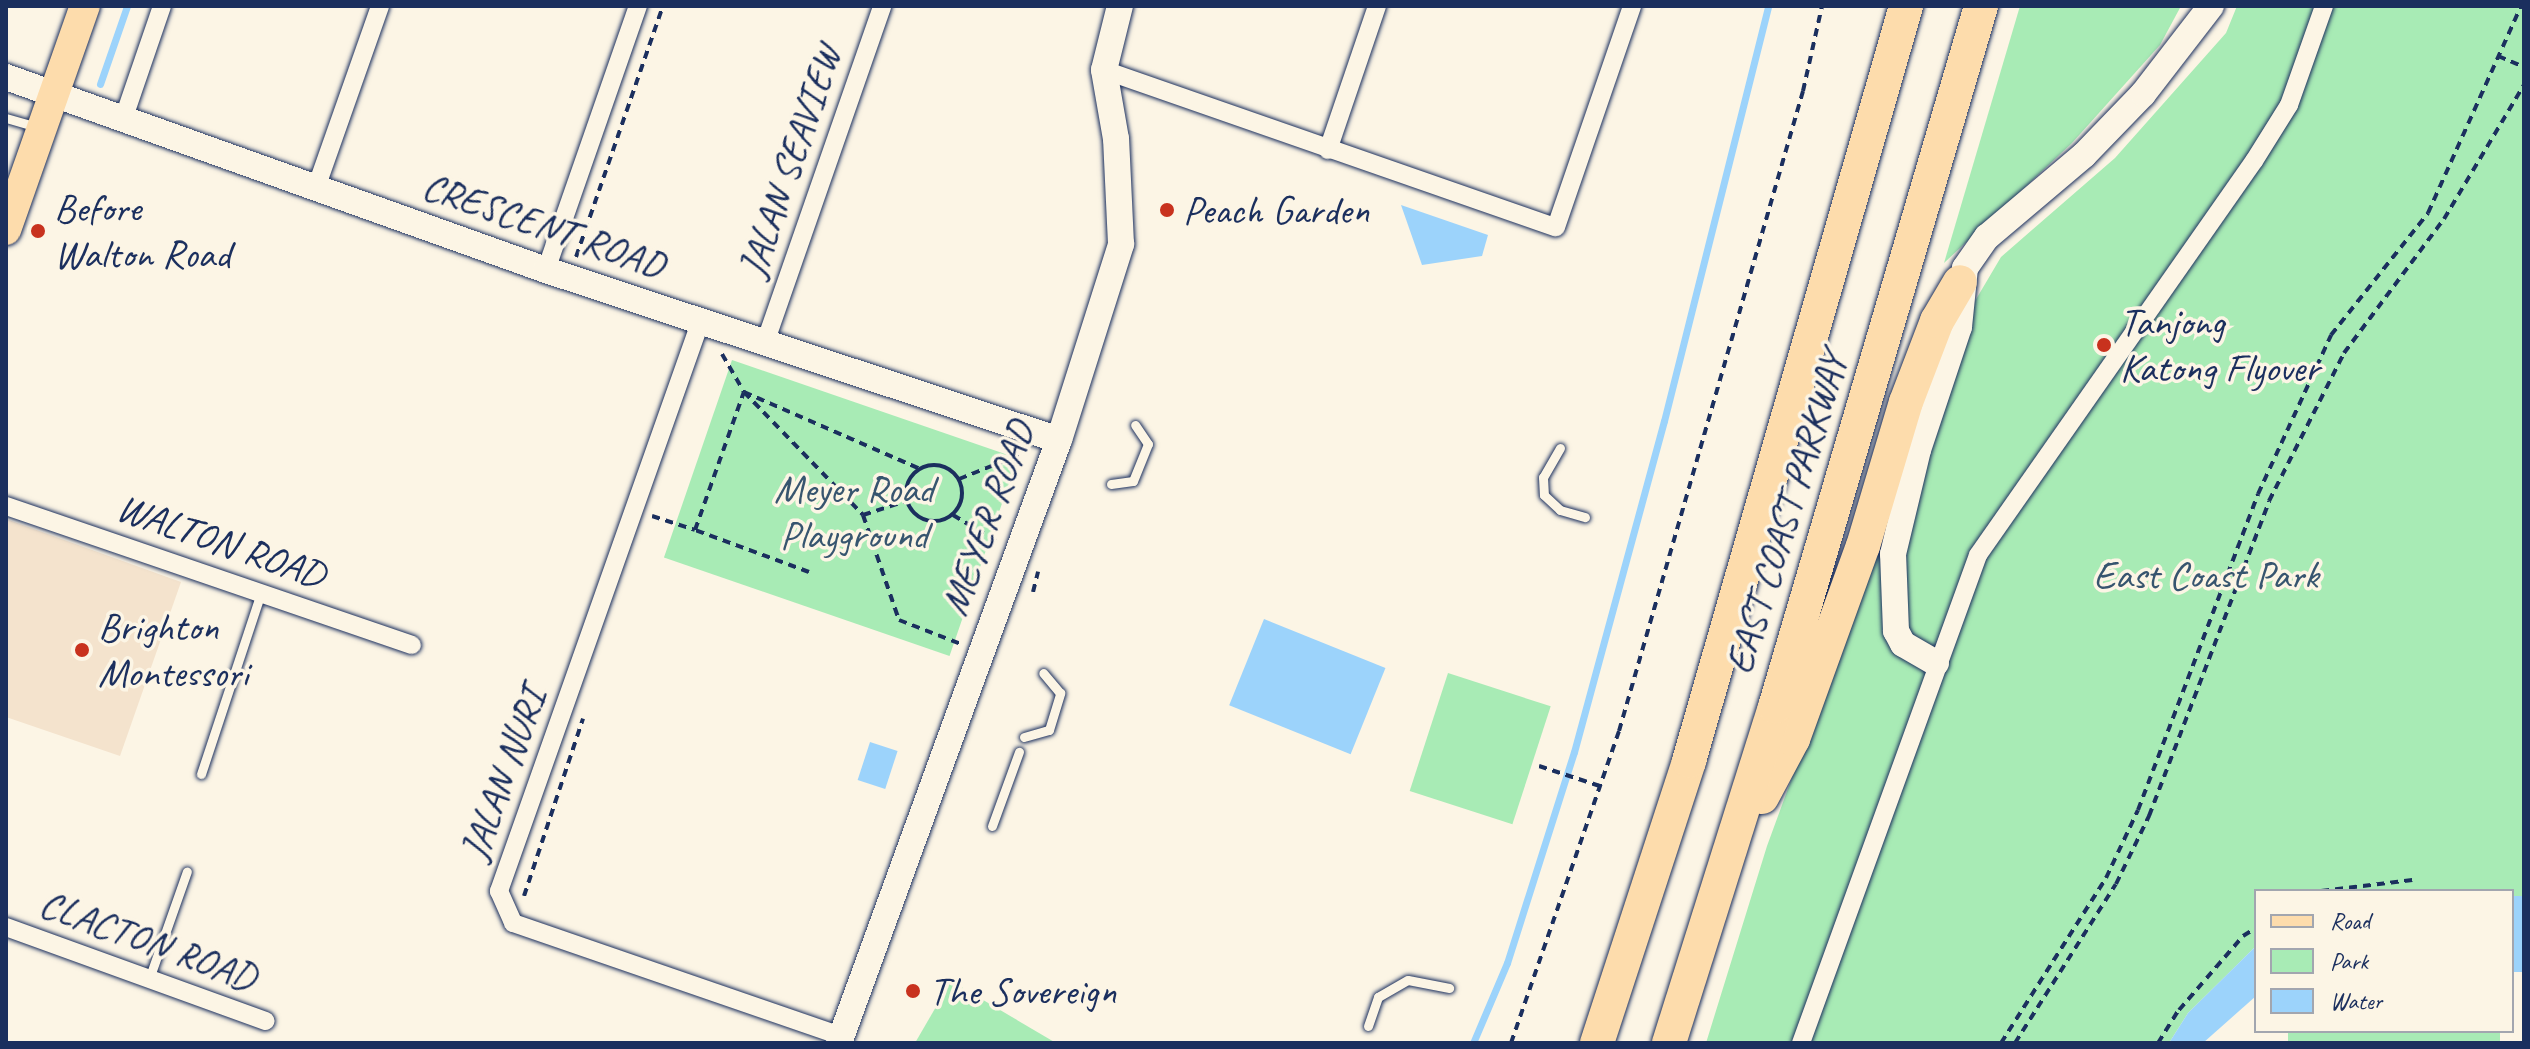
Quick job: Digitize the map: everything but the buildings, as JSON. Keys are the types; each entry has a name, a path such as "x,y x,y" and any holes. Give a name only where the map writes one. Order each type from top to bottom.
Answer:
{"highway":[{"name":"EAST COAST PARKWAY","path":"1597,1043 1689,761 1906,6"},
{"name":"EAST COAST PARKWAY","path":"1669,1043 1726,864 1981,6"},
{"path":"1726,864 1793,739 1863,546 1906,402 1937,321 1960,282"}],"main road":[{"path":"6,230 85,6"}],"street":[{"path":"124,117 162,6"},
{"path":"316,188 380,6"},
{"path":"546,270 638,6"},
{"name":"JALAN SEAVIEW","path":"766,340 882,6"},
{"name":"MEYER ROAD","path":"840,1039 1017,554 1047,444 1121,244 1116,139 1104,70 1120,6"},
{"path":"1328,150 1377,6"},
{"path":"1104,70 1556,227 1632,6"},
{"path":"1936,663 1903,644 1896,631 1893,554 1918,450 1959,327 1960,282 1987,237 2084,155 2143,94 2211,6"},
{"path":"1801,1043 1936,663 1978,555 2289,105 2324,6"},
{"name":"CRESCENT ROAD","path":"6,77 546,270 766,340 1047,444"},
{"name":"JALAN NURI","path":"701,320 636,511 499,891 513,923 840,1039"},
{"name":"WALTON ROAD","path":"6,506 412,645"},
{"name":"CLACTON ROAD","path":"6,927 266,1021"}],"lane":[{"path":"6,118 41,128"},
{"path":"1111,484 1133,481 1148,444 1135,425"},
{"path":"1560,448 1543,477 1544,495 1560,510 1585,517"},
{"path":"201,774 261,593"},
{"path":"1024,737 1049,730 1060,693 1043,673"},
{"path":"992,826 1019,752"},
{"path":"149,979 187,871"},
{"path":"1368,1026 1378,997 1408,980 1449,988"}],"path":[{"path":"575,262 663,6"},
{"path":"1511,1043 1600,786 1795,122 1822,6"},
{"path":"2001,1043 2113,865 2258,494 2331,335 2428,213 2521,6"},
{"path":"2498,56 2524,67"},
{"path":"2015,1043 2123,870 2149,816 2269,501 2344,353 2444,219 2524,85"},
{"path":"721,352 744,392 863,515 899,620 982,652"},
{"path":"695,530 744,392"},
{"path":"744,392 920,469"},
{"path":"959,479 1047,444"},
{"path":"953,515 963,498 959,479 937,465 920,469 908,482 907,500 925,520 953,515 1017,554"},
{"path":"863,515 907,500"},
{"path":"636,511 809,572"},
{"path":"1539,766 1600,786"},
{"path":"2338,889 2412,880"},
{"path":"2158,1043 2179,1010 2243,936 2254,929"}],"shaded area":[{"name":"Brighton Montessori","path":"6,519 181,582 120,756 6,717"}],"green space":[{"path":"2020,6 2181,6 2160,45 2072,143 1944,263"},
{"name":"East Coast Park","path":"2237,6 2524,6 2524,896 2514,896 2514,889 2254,889 2254,948 2188,1013 2169,1043 1706,1043 1767,846 1952,340 2001,257 2115,158 2226,33"},
{"name":"Meyer Road Playground","path":"732,360 1018,458 950,656 664,558"},
{"path":"1448,673 1551,706 1512,824 1410,791"},
{"path":"951,981 1056,1043 915,1043"},
{"path":"2288,1033 2500,1033 2500,1043 2288,1043"}],"water":[{"path":"1401,205 1488,235 1482,256 1422,265"},
{"path":"1264,619 1385,668 1351,754 1229,705"},
{"path":"870,742 898,751 885,789 858,780"},
{"path":"2514,896 2524,896 2524,972 2514,972"},
{"path":"2254,948 2254,998 2203,1043 2169,1043 2188,1013"}],"waterway":[{"path":"100,84 127,6"},
{"path":"1473,1043 1507,963 1574,752 1664,421 1768,6"}],"place":[{"name":"Peach Garden","path":"1167,210"},
{"name":"Before Walton Road","path":"38,231"},
{"name":"Tanjong Katong Flyover","path":"2104,345"},
{"name":"Brighton Montessori","path":"82,650"},
{"name":"The Sovereign","path":"913,991"}]}
